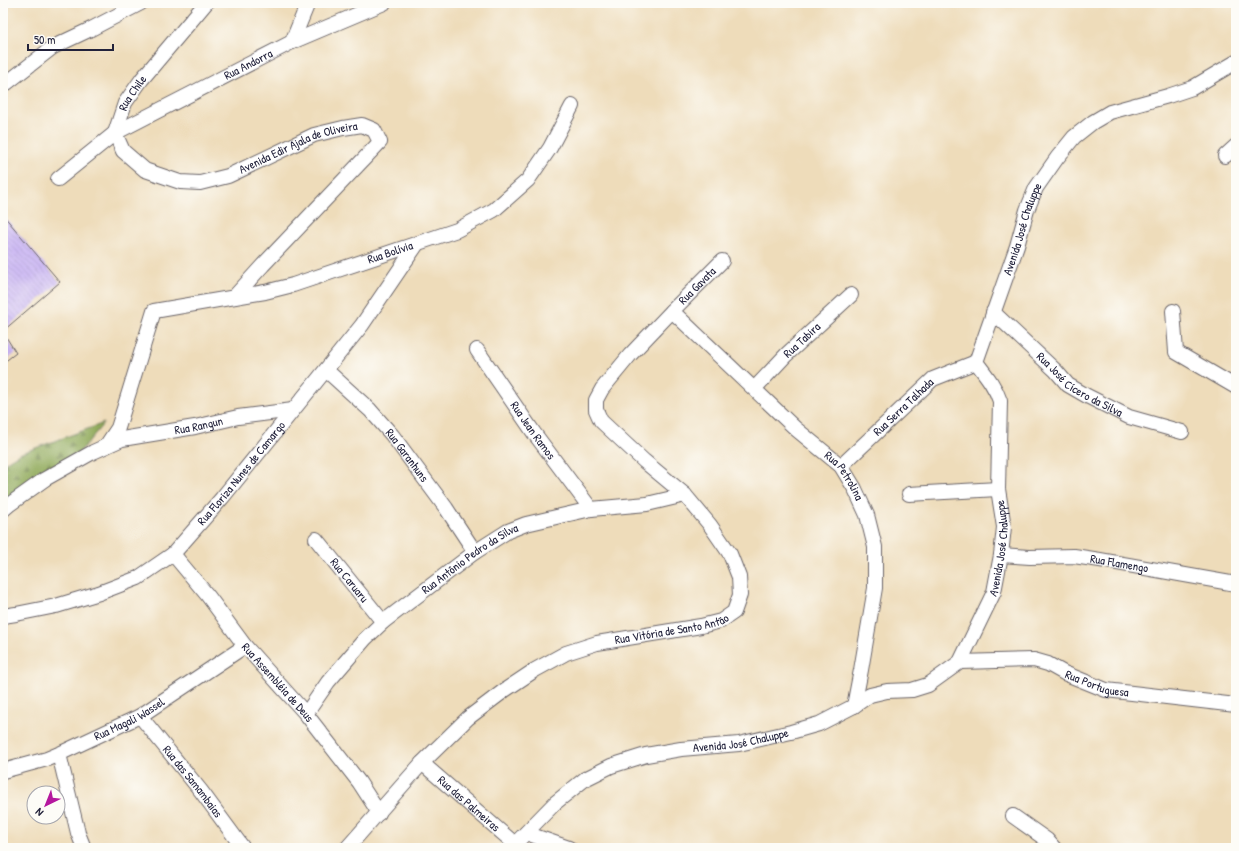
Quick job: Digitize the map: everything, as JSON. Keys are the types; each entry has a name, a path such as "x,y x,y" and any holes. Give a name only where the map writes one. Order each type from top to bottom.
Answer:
{"street":[{"path":"3,86 53,47 92,29 141,3"},
{"name":"Rua Chile","path":"115,133 125,103 142,79 206,3"},
{"path":"292,42 308,3"},
{"name":"Rua Andorra","path":"115,133 292,42 384,3"},
{"name":"Avenida José Chaluppe","path":"513,846 555,802 585,779 611,766 646,755 681,749 739,744 819,724 854,706 870,694 887,691 912,690 928,685 960,662 994,592 1001,555 1004,527 998,489 1000,401 988,376 976,362 1005,282 1027,210 1036,188 1074,137 1093,122 1110,112 1192,88 1236,62"},
{"name":"Rua Bolívia","path":"106,446 118,428 154,311 265,292 293,285 457,230 494,210 528,180 550,148 572,106"},
{"name":"Avenida Edir Ajala de Oliveira","path":"115,133 123,151 145,170 180,182 200,183 228,176 314,135 362,125 374,130 380,142 234,297"},
{"path":"58,179 115,133"},
{"path":"1225,156 1236,146"},
{"name":"Rua Floriza Nunes de Camargo","path":"3,616 56,606 99,593 138,578 174,554 222,498 362,325 417,244"},
{"name":"Rua Gavata","path":"672,311 722,261"},
{"name":"Rua Tabira","path":"755,388 786,355 851,295"},
{"name":"Rua Petrolina","path":"672,311 755,388 796,429 841,466 855,489 867,516 875,548 875,588 854,706"},
{"name":"Rua Vitória de Santo Antão","path":"347,848 422,763 468,718 505,690 535,670 566,653 596,643 701,626 721,621 734,612 740,595 739,577 730,554 710,525 685,495 644,461 601,421 596,410 596,400 602,389 630,355 672,311"},
{"path":"1173,311 1176,352 1236,387"},
{"name":"Rua José Cícero da Silva","path":"993,312 1056,371 1068,385 1129,416 1182,432"},
{"name":"Rua Jean Ramos","path":"477,350 534,433 591,509"},
{"name":"Rua Serra Talhada","path":"841,466 933,379 976,362"},
{"name":"Rua Garanhuns","path":"326,370 370,410 392,435 446,508 475,552"},
{"name":"Rua Rangun","path":"106,446 122,439 194,427 238,417 293,410"},
{"path":"3,510 45,479 106,446"},
{"path":"909,494 998,489"},
{"name":"Rua Antônio Pedro da Silva","path":"306,714 328,682 365,639 384,622 475,552 508,531 526,524 591,509 646,504 685,495"},
{"name":"Rua Caruaru","path":"316,539 384,622"},
{"name":"Rua Assembléia de Deus","path":"174,554 208,596 245,646 306,714 359,782 379,813"},
{"name":"Rua Flamengo","path":"1001,555 1030,557 1074,556 1236,584"},
{"name":"Rua Magali Wassel","path":"3,771 59,754 140,716 245,646"},
{"name":"Rua Portuguesa","path":"960,662 1034,660 1048,664 1064,673 1106,690 1236,705"},
{"name":"Rua das Samambaias","path":"140,716 201,791 243,848"},
{"path":"59,754 78,833 84,848"},
{"name":"Rua das Palmeiras","path":"422,763 513,846"},
{"path":"1013,816 1047,840 1054,848"},
{"path":"526,833 569,848"}],"green space":[{"path":"104,423 74,459 3,501 3,464 19,454"}],"building":[{"path":"3,215 60,282 3,331"},
{"path":"3,332 16,353 3,363"}]}
